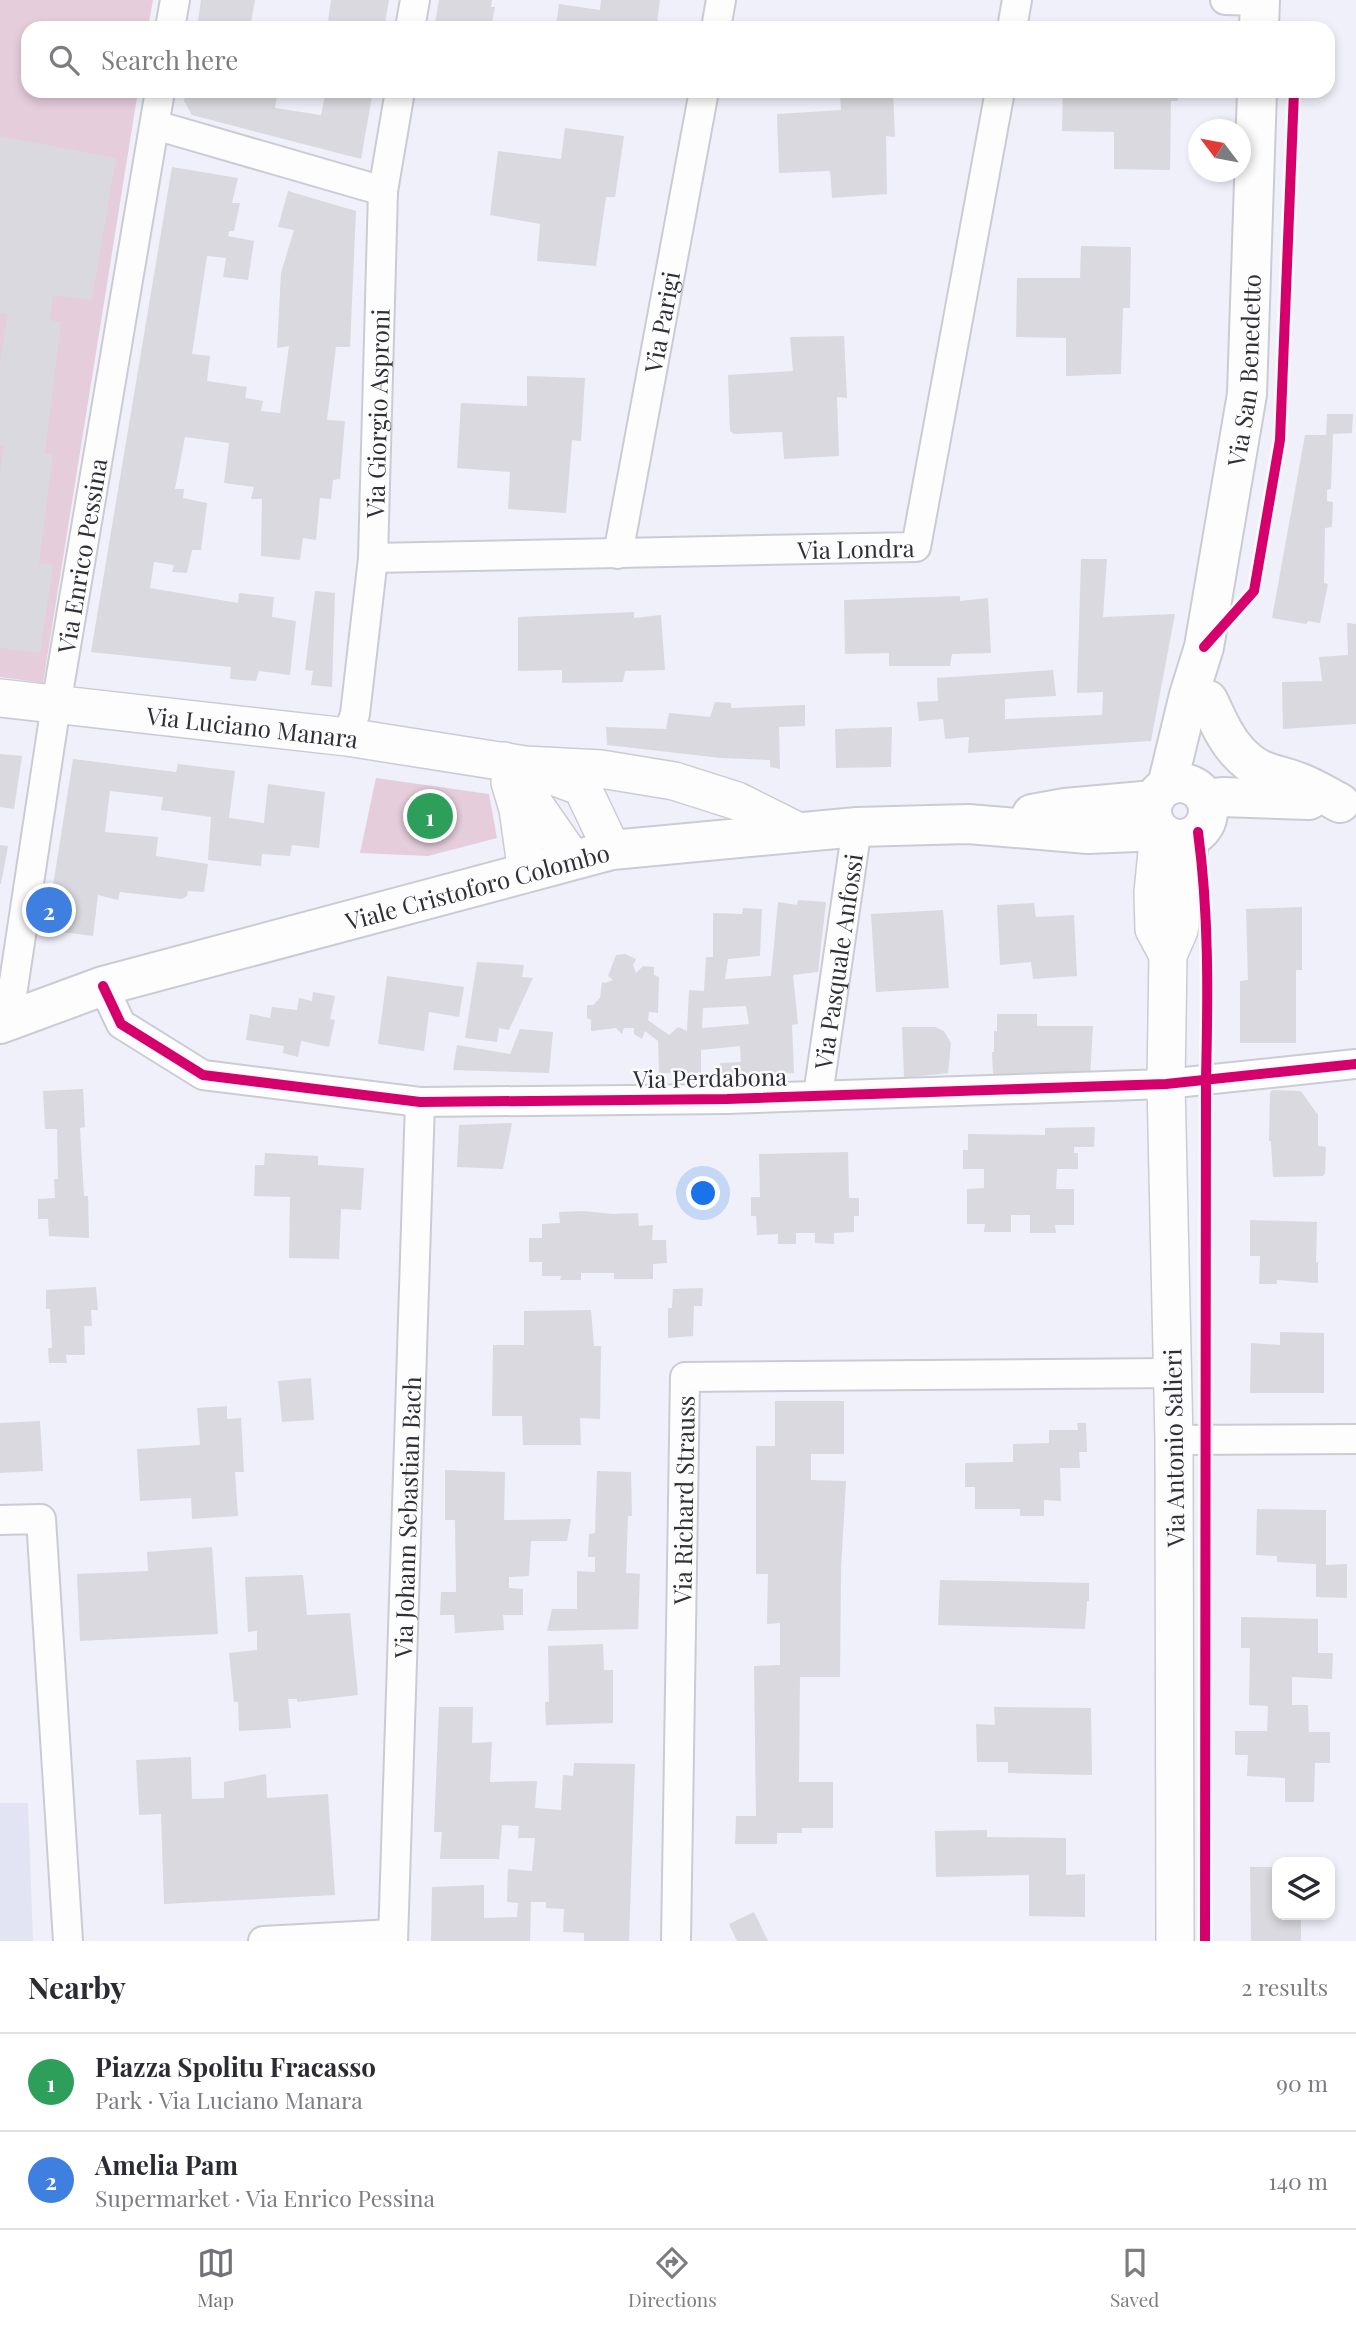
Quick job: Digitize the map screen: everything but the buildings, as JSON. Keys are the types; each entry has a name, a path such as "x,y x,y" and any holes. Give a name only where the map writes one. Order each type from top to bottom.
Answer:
{"main road":[{"path":"1259,21 1260,0"},
{"name":"Via San Benedetto","path":"1180,812 1189,695 1204,647 1247,394 1256,98"},
{"name":"Via San Benedetto","path":"1180,812 1206,764 1208,700 1204,647"},
{"name":"Viale Cristoforo Colombo","path":"1208,700 1224,733 1237,752 1252,765 1269,775 1300,782 1348,803"},
{"name":"Viale Cristoforo Colombo","path":"3,1021 103,986 612,850 857,827 968,824 1087,834 1136,832 1180,812 1222,826 1314,817 1348,803"}],"street":[{"path":"171,21 175,0"},
{"path":"411,21 415,0"},
{"path":"717,21 721,0"},
{"path":"1013,21 1017,0"},
{"path":"1225,0 1260,0"},
{"name":"Via Enrico Pessina","path":"3,1021 159,98"},
{"name":"Via Giorgio Asproni","path":"347,737 355,714 373,558 383,191 399,98"},
{"name":"Via Parigi","path":"618,554 703,98"},
{"name":"Via Londra","path":"373,558 916,547 999,98"},
{"path":"155,125 383,191"},
{"name":"Via Luciano Manara","path":"0,698 347,737 515,763 601,769 674,781 737,801 799,832"},
{"path":"515,763 573,860"},
{"path":"515,763 527,873"},
{"name":"Via Luciano Manara","path":"515,763 582,787 612,850"},
{"name":"Via Antonio Salieri","path":"1175,1941 1174,1440 1166,1084 1168,955 1154,929 1153,892 1157,852 1180,812"},
{"name":"Via Pasquale Anfossi","path":"818,1095 857,827"},
{"name":"Via Perdabona","path":"103,986 121,1024 203,1075 420,1102 727,1099 1166,1084 1356,1064"},
{"name":"Via Johann Sebastian Bach","path":"263,1941 393,1938 420,1102"},
{"name":"Via Richard Strauss","path":"676,1941 685,1377 1173,1373"},
{"path":"1174,1440 1356,1439"},
{"path":"0,1520 41,1519 68,1941"}],"shaded area":[{"path":"0,0 153,0 149,21 21,21 21,98 137,98 43,683 0,677"},
{"path":"376,778 489,794 497,838 428,856 360,853"},
{"path":"0,1803 28,1803 33,1941 0,1941"}],"cycle path":[{"path":"1204,647 1254,591 1280,440 1294,98"},
{"path":"1198,832 1206,924 1207,986 1205,1941"},
{"path":"103,986 121,1024 203,1075 420,1102 727,1099 1166,1084 1356,1064"}],"place":[{"name":"Piazza Spolitu Fracasso","path":"430,816"},
{"name":"Amelia Pam","path":"49,910"}]}
